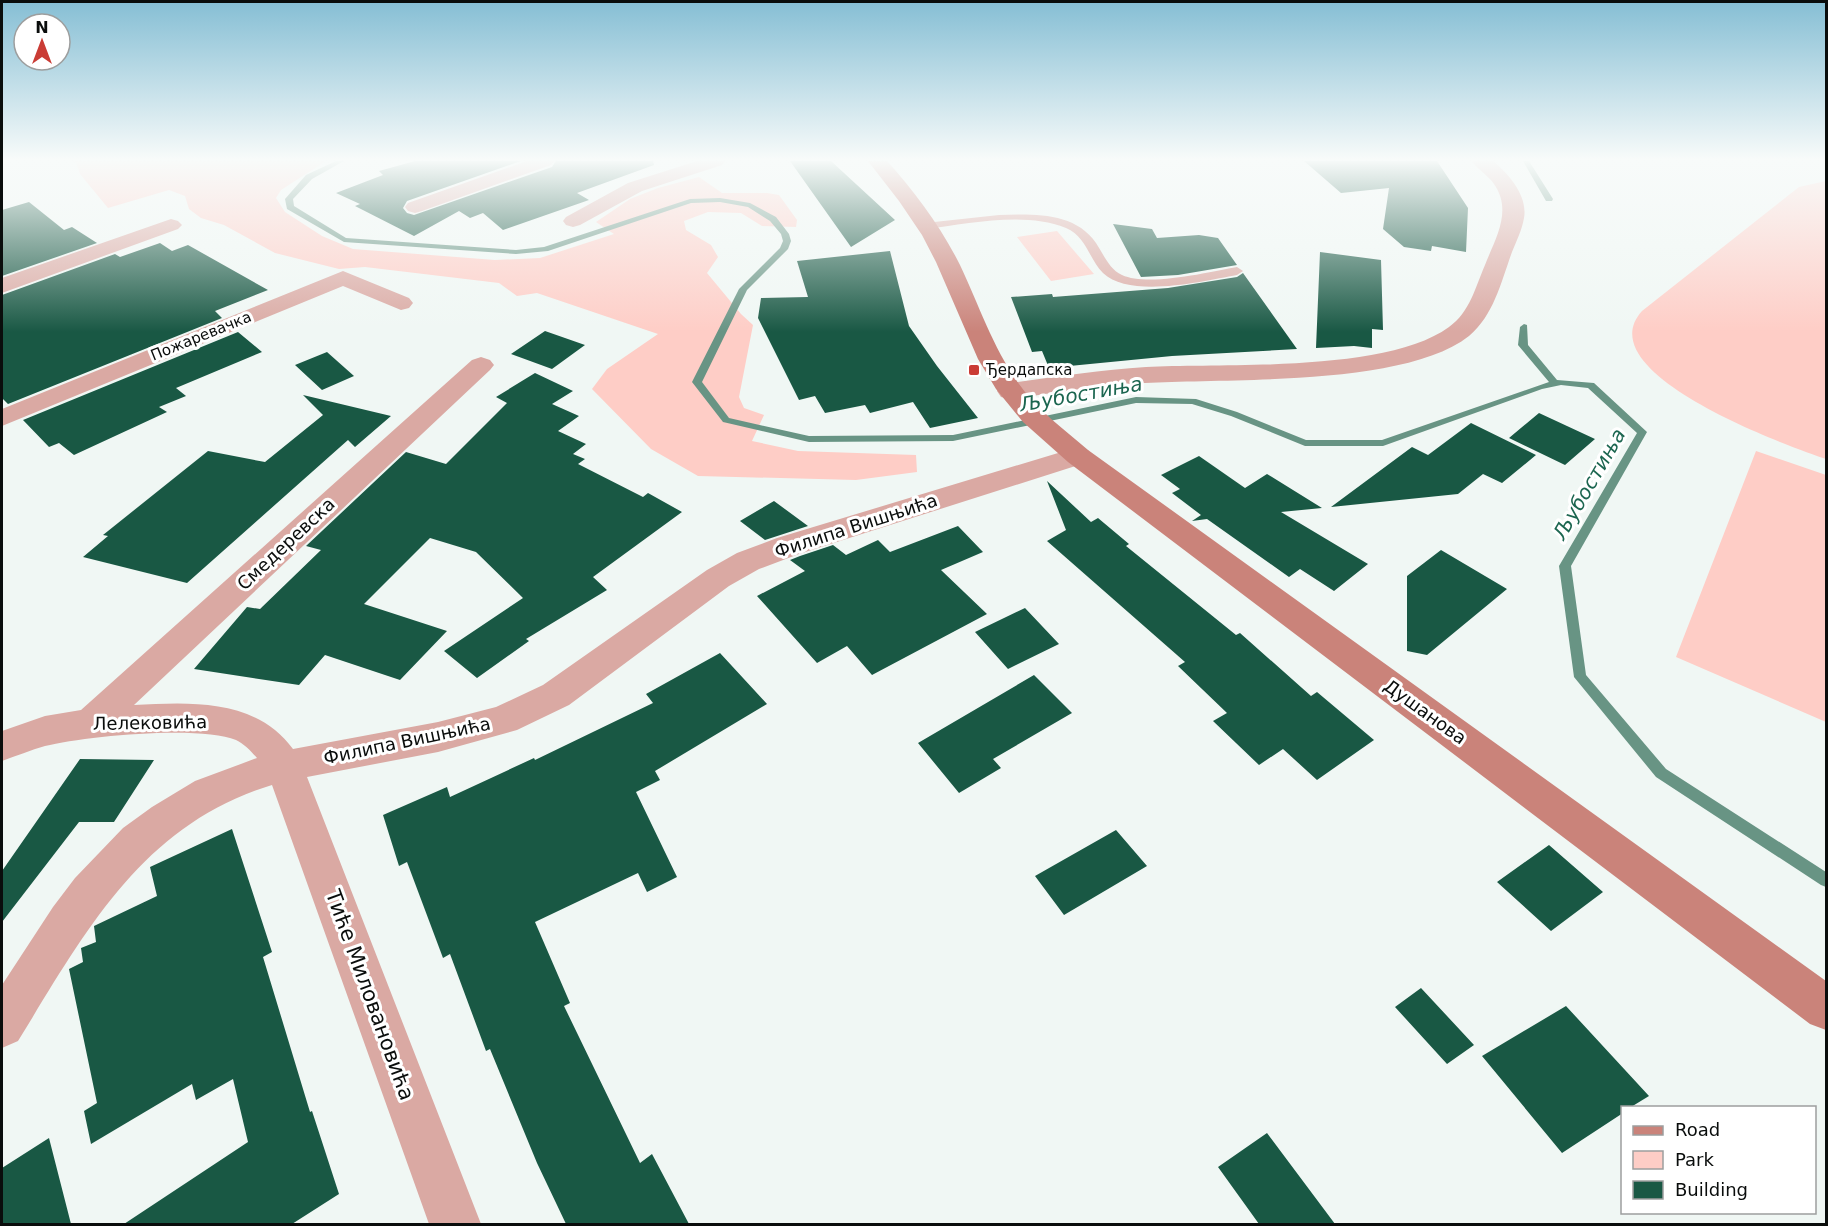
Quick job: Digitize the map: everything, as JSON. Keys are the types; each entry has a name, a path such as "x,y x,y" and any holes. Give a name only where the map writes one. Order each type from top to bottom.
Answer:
{"street":[{"path":"573,221 578,218"},
{"name":"Душанова","path":"919,218 946,262 983,347 1029,411 1078,456 1827,1008"},
{"path":"1029,411 1145,375 1249,373 1338,367 1400,357 1434,345 1452,336 1468,324 1478,311 1514,218"},
{"path":"2,286 171,225"},
{"name":"Пожаревачка","path":"2,418 343,278 401,303"},
{"name":"Смедеревска","path":"91,723 482,365"},
{"name":"Филипа Вишњића","path":"2,1025 68,921 113,865 137,841 166,819 209,793 284,766 438,737 504,720 556,695 718,578 748,561 788,546 1078,456"},
{"name":"Лелековића","path":"2,746 45,731 91,723 181,719 219,722 246,729 270,746 284,766"},
{"name":"Тиће Миловановића","path":"284,766 455,1224"}],"lane":[{"path":"925,226 998,219 1058,222 1075,228 1084,236 1114,277 1132,282 1170,281 1237,271"}],"green space":[{"path":"202,218 295,218 322,236 353,249 495,260 540,258 614,234 596,222 602,218 691,218 684,221 686,230 711,245 718,257 707,273 753,325 739,397 744,408 764,415 752,441 798,451 916,455 917,472 856,480 698,476 651,449 592,389 607,369 658,334 537,293 517,296 499,283 365,267 339,269 275,253 224,225"},
{"path":"749,218 797,220 796,227 762,226"},
{"path":"1759,218 1826,218 1826,459 1736,423 1665,382 1642,358 1632,335 1642,311"},
{"path":"1057,231 1094,274 1051,281 1017,237"},
{"path":"1756,451 1826,475 1826,722 1676,657"}],"building":[{"path":"2,218 49,218 64,230 72,227 97,243 2,276"},
{"path":"379,218 446,218 414,236"},
{"path":"489,218 537,218 503,230"},
{"path":"831,218 895,220 851,247"},
{"path":"1385,218 1468,218 1466,252 1432,246 1431,251 1404,247 1383,229"},
{"path":"1113,224 1152,229 1157,238 1199,235 1218,238 1237,265 1178,275 1141,277"},
{"path":"160,243 172,251 188,245 268,290 215,311 222,318 8,404 2,398 2,295 115,254 120,257"},
{"path":"890,251 909,326 978,418 930,428 913,402 870,413 865,405 825,413 815,396 799,400 758,318 761,298 808,297 797,261"},
{"path":"1320,252 1381,260 1383,330 1372,329 1372,348 1354,346 1316,348"},
{"path":"1243,273 1297,349 1172,356 1049,368 1042,351 1032,352 1011,297 1052,294 1053,297 1168,288 1237,277"},
{"path":"545,331 585,345 552,369 511,354"},
{"path":"238,332 262,352 176,388 186,396 159,407 167,412 74,455 59,443 49,447 23,420"},
{"path":"327,352 354,376 322,390 295,365"},
{"path":"535,373 573,391 552,404 579,416 558,431 586,444 573,454 585,459 578,464 643,497 648,493 682,512 593,577 607,590 526,639 529,641 477,678 444,651 523,598 476,552 430,538 364,604 447,631 400,680 325,655 299,685 194,669 247,607 260,609 321,550 306,546 406,452 446,464 507,403 496,397"},
{"path":"303,395 391,416 355,447 348,440 187,583 83,557 108,536 103,535 208,451 265,462 323,415"},
{"path":"1539,413 1595,439 1565,465 1509,438"},
{"path":"1471,423 1536,455 1502,483 1483,474 1458,494 1331,507 1412,447 1428,455"},
{"path":"1199,456 1245,488 1267,474 1322,508 1281,512 1368,564 1334,591 1300,569 1289,577 1207,519 1192,521 1201,515 1172,493 1180,489 1161,475"},
{"path":"1047,481 1091,522 1098,518 1129,544 1126,546 1236,635 1240,633 1311,696 1317,692 1374,740 1317,780 1283,749 1259,765 1213,721 1227,713 1178,666 1185,662 1047,541 1066,530"},
{"path":"774,501 808,526 765,540 740,521"},
{"path":"958,526 983,552 941,570 987,614 872,675 847,646 817,663 757,596 805,571 790,560 800,556 833,545 846,555 878,540 890,552"},
{"path":"1441,550 1507,589 1427,655 1407,651 1407,576"},
{"path":"1025,608 1059,644 1008,669 975,632"},
{"path":"720,653 767,704 655,771 660,780 636,792 677,877 647,892 638,873 535,922 570,1003 564,1006 640,1163 652,1154 689,1224 566,1224 537,1163 490,1049 486,1051 450,954 443,958 407,862 399,866 383,815 447,787 450,797 534,758 535,760 653,703 646,694"},
{"path":"1034,675 1072,713 993,759 1001,768 959,793 918,743"},
{"path":"80,759 154,760 114,822 79,822 2,922 2,871"},
{"path":"232,829 272,952 263,957 310,1112 312,1111 339,1194 292,1224 124,1224 248,1142 233,1079 196,1100 192,1084 91,1144 84,1111 97,1103 69,969 83,962 81,948 96,942 94,926 157,896 150,867"},
{"path":"1116,830 1147,866 1064,915 1035,876"},
{"path":"1549,845 1603,892 1551,931 1497,882"},
{"path":"1421,988 1474,1045 1447,1064 1395,1007"},
{"path":"1566,1006 1649,1096 1633,1106 1621,1106 1621,1114 1562,1153 1482,1056"},
{"path":"1267,1133 1335,1224 1259,1224 1218,1167"},
{"path":"49,1138 71,1224 2,1224 2,1168"}],"waterway":[{"name":"Љубостиња","path":"308,218 344,240 516,252 545,249 640,218"},
{"name":"Љубостиња","path":"772,218 785,234 787,241 784,249 743,289 697,382 726,420 809,439 953,438 1136,400 1193,401 1234,414 1305,443 1383,443 1539,387 1561,382 1591,385 1642,432 1565,566 1580,677 1661,773 1826,880"},
{"path":"1524,327 1523,345 1555,383"}],"place":[{"name":"Ђердапска","path":"974,370"}]}
